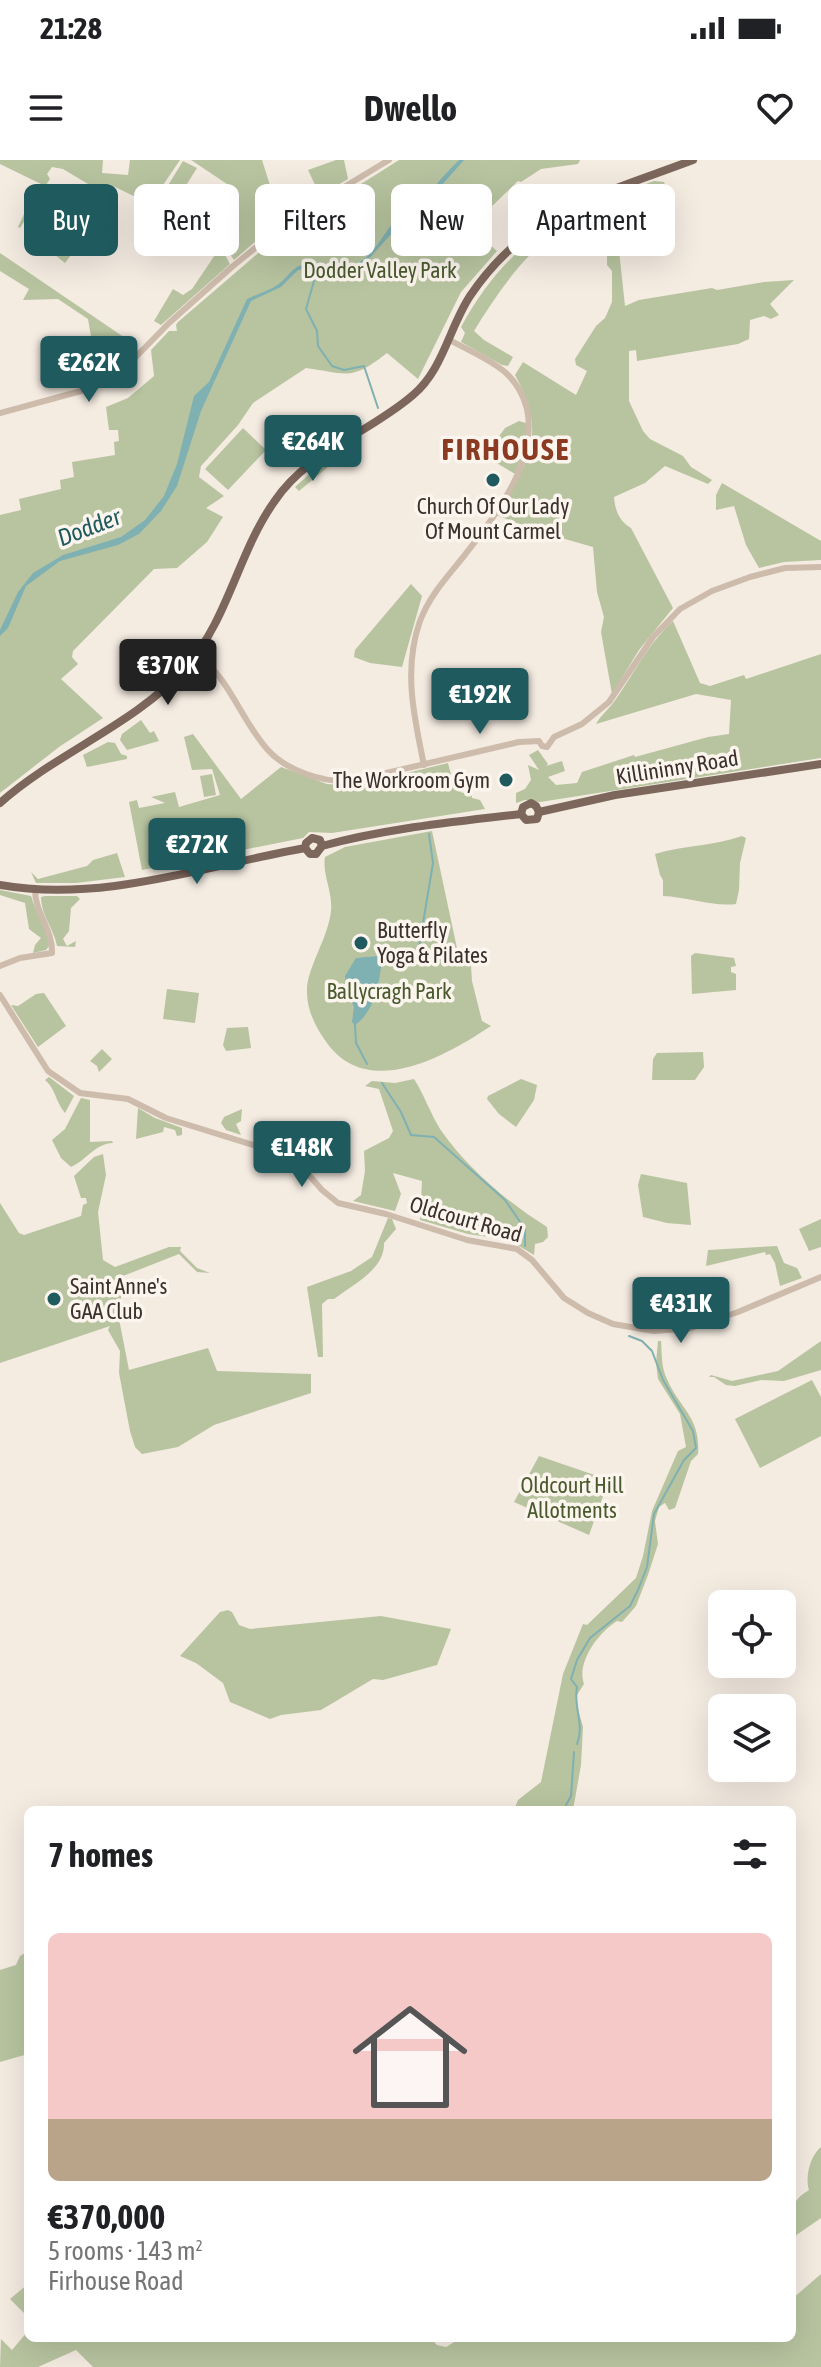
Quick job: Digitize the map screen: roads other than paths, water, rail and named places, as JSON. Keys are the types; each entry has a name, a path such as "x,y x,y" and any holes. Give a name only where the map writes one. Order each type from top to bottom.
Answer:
{"main road":[{"path":"0,803 42,770 119,722 168,686 197,654 254,534 280,492 313,460 414,394 431,375 466,302 486,275 516,244 543,222 589,197 693,160"},
{"name":"Killininny Road","path":"0,885 35,890 71,890 122,885 305,848 313,855 321,851 322,846 417,827 521,814 532,821 537,819 539,812 609,796 821,764"}],"street":[{"path":"0,413 81,391 114,375 233,266 291,219 389,160"},
{"path":"424,765 410,674 420,621 438,586 463,557 523,466 529,443 530,424 525,400 514,382 498,367 448,339"},
{"path":"197,654 222,677 267,749 295,768 340,782 519,742 539,741 546,747 551,744 551,739 582,724 609,702 653,637 680,609 739,580 785,568 821,567"},
{"path":"0,966 20,958 52,953 50,937 36,907 35,890"},
{"name":"Oldcourt Road","path":"0,995 48,1071 80,1093 128,1099 166,1118 276,1152 301,1166 338,1203 386,1214 467,1240 517,1249 532,1260 564,1298 613,1324 654,1331 691,1328 821,1277"}],"water":[{"path":"459,160 464,160 443,184 437,184"},
{"path":"391,226 391,234 375,252 375,247"},
{"path":"371,256 366,262 338,271 328,268 298,270 281,287 251,301 201,411 177,486 161,511 139,534 118,545 60,561 26,586 8,628 0,636 18,592 33,573 63,555 121,537 145,520 164,496 177,464 194,396 209,382 247,299 277,285 300,265 316,263 345,267"},
{"path":"379,956 382,960 375,996 367,1012 355,1025 352,1022 354,1007 345,976 356,958"}],"waterway":[{"path":"330,267 316,274 306,309 317,331 318,346 332,366 344,370 364,366 378,408"},
{"path":"382,961 394,957 412,962 417,959 433,863 429,834"},
{"path":"355,1024 356,1043 367,1064"},
{"path":"382,1083 401,1112 411,1135 434,1137 505,1200 525,1229 525,1246"},
{"path":"577,1744 580,1730 577,1687 571,1679 577,1660 590,1638 630,1606 647,1567 654,1514 684,1460 696,1448 693,1431 663,1380 652,1351 642,1341 629,1336"},
{"path":"566,1805 571,1796 574,1752"}],"place":[{"name":"Church Of Our Lady Of Mount Carmel","path":"493,480"},
{"name":"The Workroom Gym","path":"506,780"},
{"name":"Butterfly Yoga & Pilates","path":"361,943"},
{"name":"Saint Anne's GAA Club","path":"54,1299"}],"district":[{"name":"FIRHOUSE","path":"506,449"}],"park label":[{"name":"Dodder Valley Park","path":"380,270"},
{"name":"Ballycragh Park","path":"389,991"},
{"name":"Oldcourt Hill Allotments","path":"572,1498"}],"water label":[{"name":"Dodder","path":"89,527"}]}
